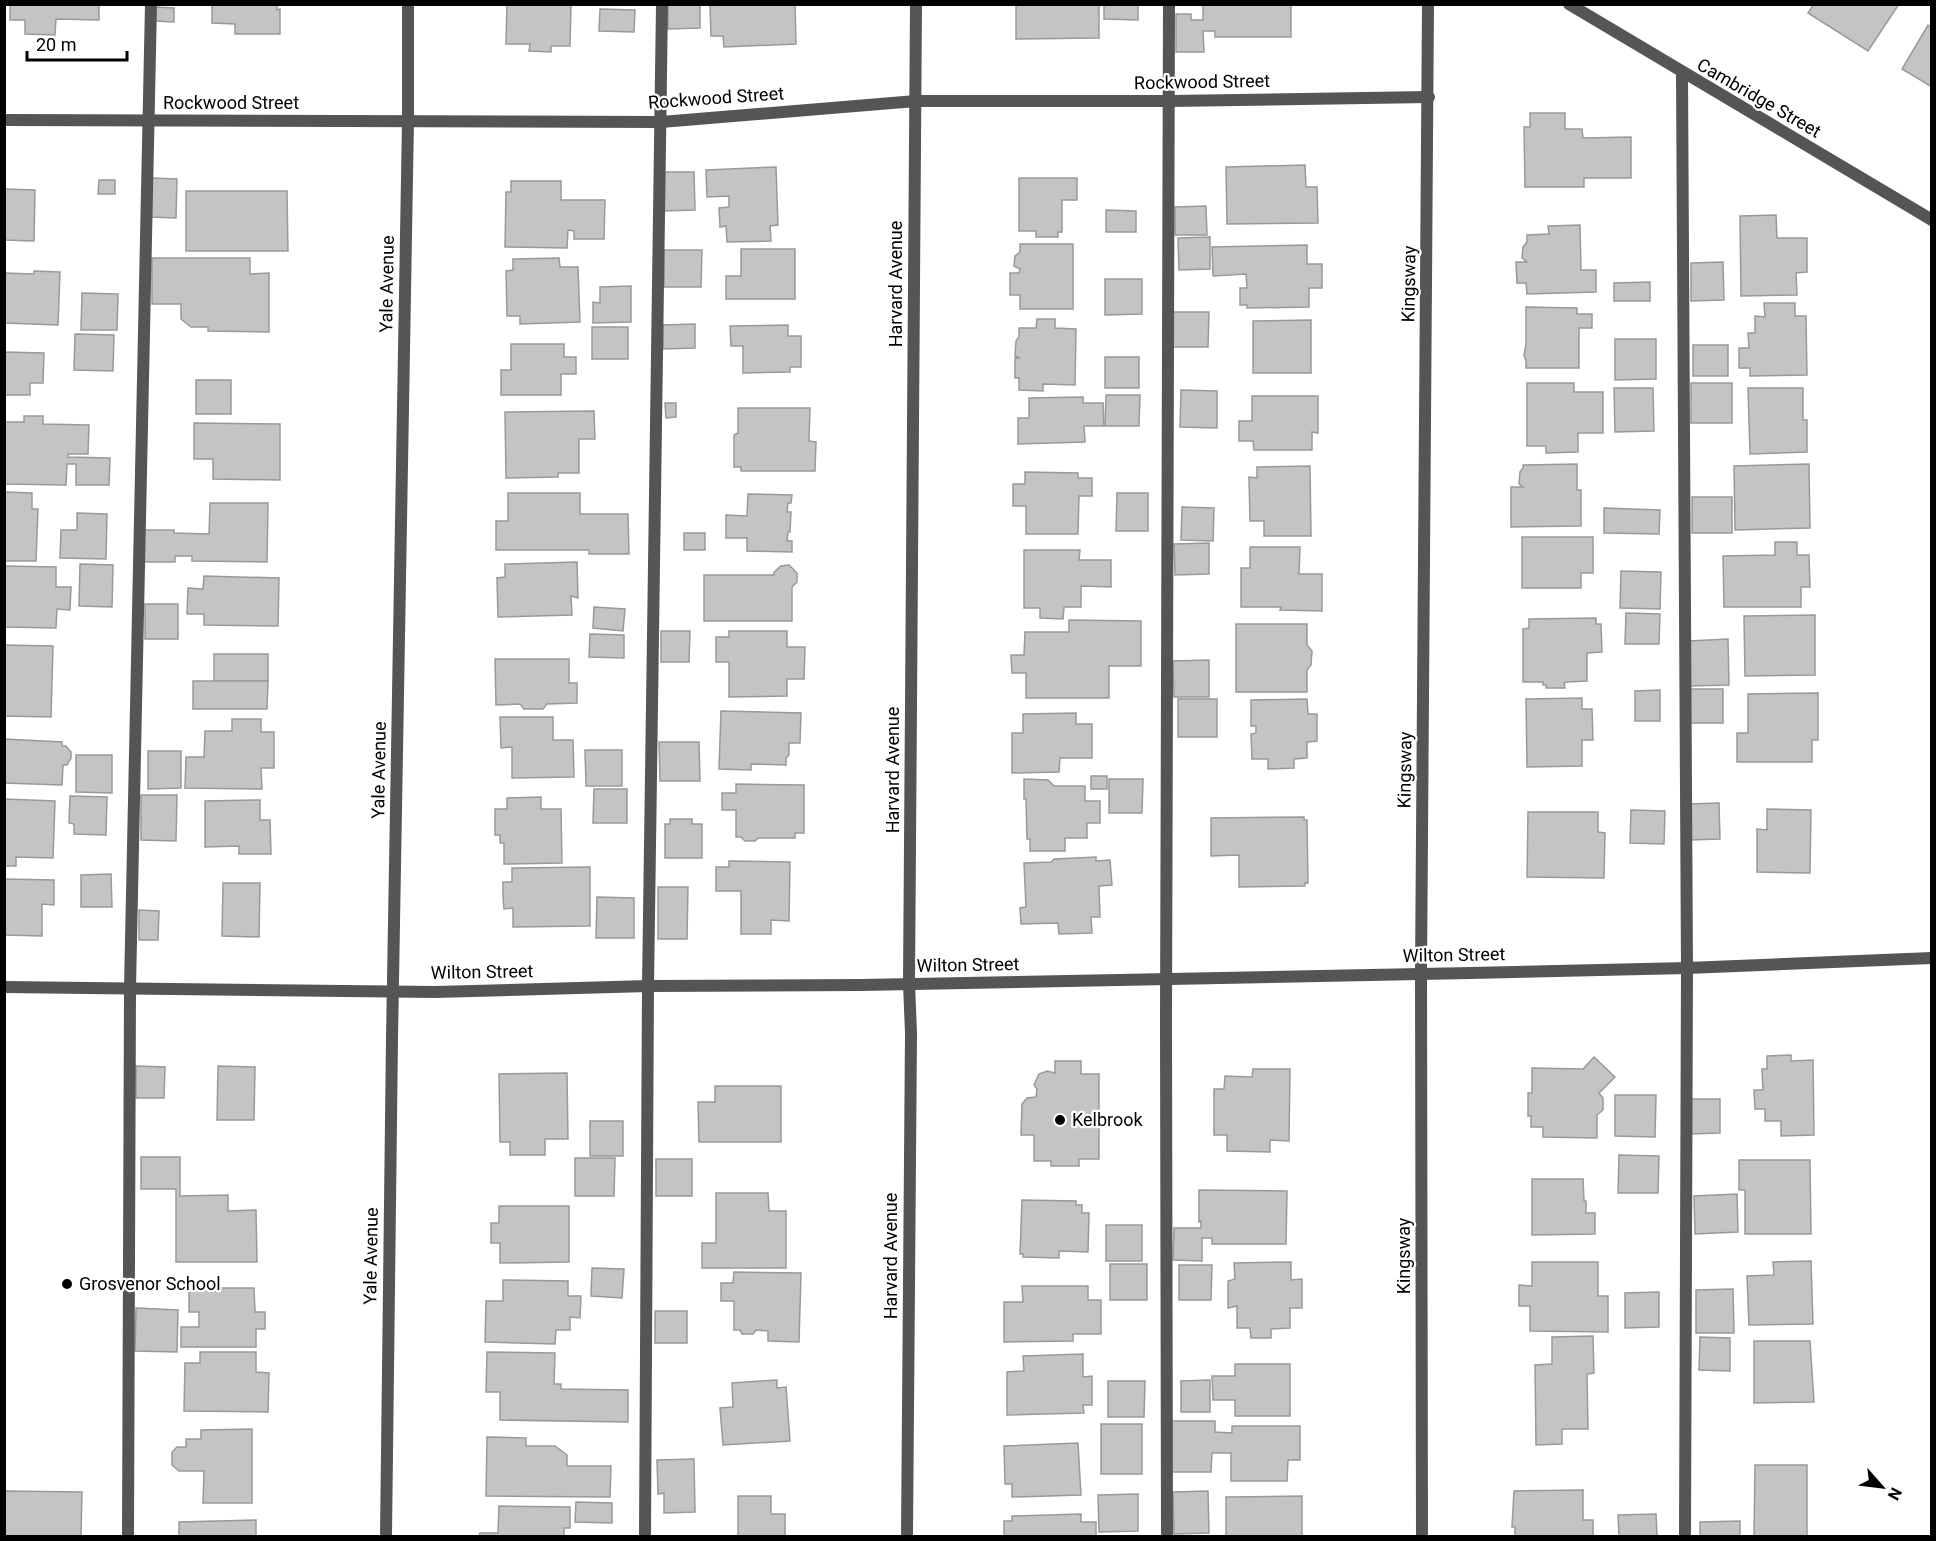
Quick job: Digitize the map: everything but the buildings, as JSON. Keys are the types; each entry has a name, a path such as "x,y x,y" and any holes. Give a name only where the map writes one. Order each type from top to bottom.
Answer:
{"street":[{"path":"128,1536 130,988 152,4"},
{"name":"Yale Avenue","path":"386,1536 408,4"},
{"path":"645,1536 648,986 662,4"},
{"name":"Harvard Avenue","path":"907,1536 916,4"},
{"path":"1167,1536 1166,978 1170,101 1168,4"},
{"name":"Kingsway","path":"1422,1536 1421,974 1428,4"},
{"name":"Cambridge Street","path":"1569,4 1682,74 1932,220"},
{"path":"1682,74 1688,968 1685,1536"},
{"name":"Rockwood Street","path":"4,120 662,122 916,101 1170,101 1429,97"},
{"name":"Wilton Street","path":"4,987 435,992 648,986 909,984 1688,968 1932,958"}],"place":[{"name":"Kelbrook","path":"1060,1120"},
{"name":"Grosvenor School","path":"67,1284"}]}
